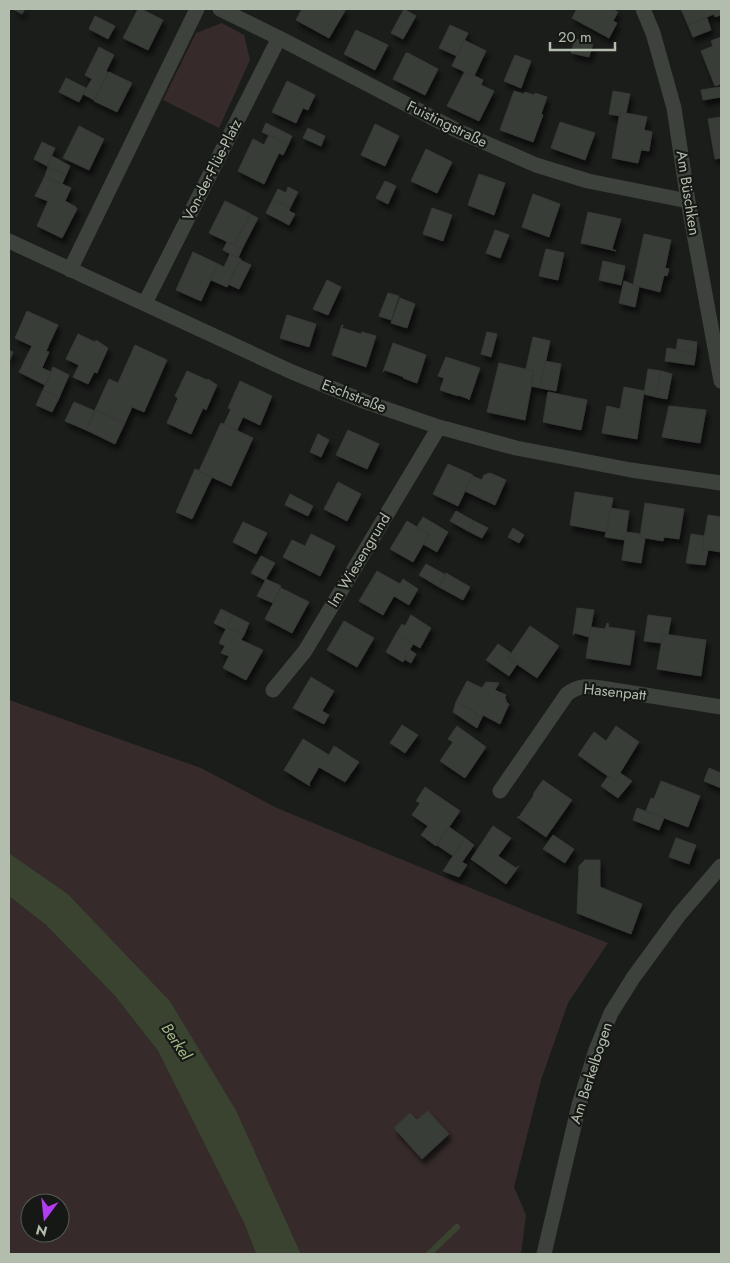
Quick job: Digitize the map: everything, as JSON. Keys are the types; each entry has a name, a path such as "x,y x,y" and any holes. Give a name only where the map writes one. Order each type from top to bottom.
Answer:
{"street":[{"path":"70,270 196,9"},
{"name":"Fuistingstraße","path":"220,9 456,130 536,165 588,181 688,201"},
{"name":"Am Büschken","path":"643,9 653,33 674,108 688,201 721,381"},
{"name":"Von-der-Flüe-Platz","path":"144,303 279,38"},
{"name":"Eschstraße","path":"9,241 292,372 366,402 439,427 516,448 631,470 721,483"},
{"name":"Im Wiesengrund","path":"273,690 305,651 439,427"},
{"name":"Hasenpatt","path":"500,791 567,694 575,688 587,686 721,707"},
{"name":"Am Berkelbogen","path":"544,1254 579,1105 596,1050 611,1013 633,978 679,915 721,866"}],"shaded area":[{"path":"222,23 244,35 250,60 219,128 163,100 196,33"},
{"path":"9,700 201,768 277,808 608,943 568,1003 541,1080 514,1187 526,1215 521,1254 301,1254 236,1110 170,1001 68,894 9,853"},
{"path":"9,896 46,925 115,996 158,1051 244,1223 256,1254 9,1254"}],"water":[{"name":"Berkel","path":"9,853 68,894 170,1001 236,1110 301,1254 256,1254 244,1223 158,1051 115,996 46,925 9,896"}],"building":[{"path":"13,9 25,9 22,14"},
{"path":"138,9 163,20 148,50 123,38"},
{"path":"302,9 346,9 329,38 296,20"},
{"path":"404,9 416,16 403,39 391,33"},
{"path":"577,9 612,9 618,12 613,21 617,23 609,38 572,18"},
{"path":"681,9 721,9 721,15 715,17 714,14 688,25"},
{"path":"95,16 115,26 108,39 89,29"},
{"path":"707,18 711,30 693,37 688,25"},
{"path":"450,25 468,33 457,56 439,48"},
{"path":"356,30 388,45 375,70 344,54"},
{"path":"721,37 721,84 715,86 701,51 713,46 711,41"},
{"path":"575,39 593,44 589,57 571,53"},
{"path":"464,40 486,51 474,76 452,66"},
{"path":"99,47 114,55 94,100 83,94 92,79 85,75"},
{"path":"406,53 438,69 425,95 393,79"},
{"path":"515,55 531,61 521,88 504,81"},
{"path":"465,71 483,80 481,85 494,91 479,121 447,106"},
{"path":"109,72 132,83 117,112 94,101"},
{"path":"66,78 86,88 79,102 59,92"},
{"path":"287,81 315,95 308,110 303,108 296,123 272,112"},
{"path":"720,87 721,97 703,100 701,90"},
{"path":"514,91 534,95 535,93 547,97 541,114 543,115 533,142 500,130"},
{"path":"613,91 630,94 626,113 620,112 620,116 609,114"},
{"path":"620,112 647,117 644,130 652,132 649,151 641,150 638,163 612,158"},
{"path":"721,117 721,158 715,159 708,119"},
{"path":"560,122 595,133 585,160 551,148"},
{"path":"266,123 292,136 288,145 262,132"},
{"path":"375,124 399,136 385,166 361,155"},
{"path":"79,126 104,139 89,170 63,158"},
{"path":"308,128 325,136 321,146 303,138"},
{"path":"269,135 288,145 283,155 279,153 264,184 238,171 253,139 264,145"},
{"path":"42,142 55,148 47,166 34,159"},
{"path":"426,149 452,162 437,193 411,181"},
{"path":"52,156 70,166 66,175 47,166"},
{"path":"48,167 66,175 62,184 45,176"},
{"path":"479,174 505,183 494,215 468,205"},
{"path":"45,176 71,188 65,201 77,209 62,238 37,226 48,201 35,196"},
{"path":"385,181 396,186 388,204 376,198"},
{"path":"288,187 298,192 290,208 273,199 278,189 286,193"},
{"path":"533,194 560,204 549,237 522,227"},
{"path":"273,199 290,208 289,211 295,214 289,225 266,213"},
{"path":"225,201 251,214 234,245 209,233"},
{"path":"432,208 452,215 443,241 423,234"},
{"path":"588,212 621,219 612,249 616,251 581,243"},
{"path":"250,214 258,218 242,249 234,245"},
{"path":"495,230 509,235 500,258 486,253"},
{"path":"644,234 671,240 665,268 669,269 667,276 664,275 660,292 633,285"},
{"path":"227,242 242,249 238,258 223,250"},
{"path":"546,249 564,253 558,280 539,276"},
{"path":"193,252 218,264 201,301 176,290"},
{"path":"230,254 241,259 227,287 211,280 218,264 224,267"},
{"path":"240,260 251,265 239,289 228,284"},
{"path":"603,261 625,266 621,285 599,280"},
{"path":"327,280 341,287 328,315 313,309"},
{"path":"624,281 639,287 635,307 619,303"},
{"path":"388,293 399,296 391,320 379,316"},
{"path":"400,298 415,304 407,328 391,323"},
{"path":"27,311 58,325 46,351 49,352 42,368 51,372 45,385 19,372 32,346 15,338"},
{"path":"287,315 316,324 309,347 280,338"},
{"path":"342,325 342,328 376,336 366,367 332,355"},
{"path":"487,332 497,334 491,357 481,354"},
{"path":"78,334 95,342 96,340 108,348 97,373 94,372 88,384 73,377 79,365 66,359"},
{"path":"533,337 550,341 540,388 531,386 534,371 526,369"},
{"path":"678,339 697,342 696,353 676,350"},
{"path":"393,343 426,355 417,383 385,370 383,372"},
{"path":"135,345 167,360 144,412 132,407 125,423 95,410 109,379 118,383"},
{"path":"667,348 696,353 694,365 665,361"},
{"path":"9,350 13,352 9,362"},
{"path":"446,357 480,368 469,400 440,390 444,378 438,376"},
{"path":"545,361 561,364 556,391 540,388"},
{"path":"499,363 534,371 525,420 487,412"},
{"path":"53,367 69,375 59,398 43,390"},
{"path":"648,369 661,371 656,397 644,394"},
{"path":"187,371 208,379 217,385 206,410 203,408 191,434 167,423 178,398 175,396"},
{"path":"661,371 672,374 667,399 656,397"},
{"path":"240,381 272,396 260,425 243,417 237,430 224,424 231,409 228,408"},
{"path":"624,387 644,391 637,439 602,433 607,406 620,409"},
{"path":"43,390 59,398 52,412 36,405"},
{"path":"548,392 587,400 581,430 543,422"},
{"path":"74,402 95,411 86,430 65,421"},
{"path":"669,406 706,410 700,443 662,437"},
{"path":"95,410 125,423 115,444 86,430"},
{"path":"221,423 253,438 231,486 199,471"},
{"path":"348,430 379,444 367,469 336,455"},
{"path":"318,434 329,440 321,457 310,452"},
{"path":"448,464 473,475 458,506 433,494"},
{"path":"195,469 212,477 192,519 176,512"},
{"path":"490,473 506,480 495,505 465,491 472,476 482,480 484,475"},
{"path":"338,482 361,494 347,521 324,509"},
{"path":"575,492 613,498 607,532 570,525"},
{"path":"290,494 313,506 308,516 285,505"},
{"path":"645,503 684,509 679,539 664,537 663,541 640,537"},
{"path":"611,508 629,511 625,540 605,537"},
{"path":"456,511 474,521 468,531 450,521"},
{"path":"708,515 721,517 721,552 702,549"},
{"path":"423,517 448,532 437,552 423,544 429,534 417,527"},
{"path":"407,521 429,534 413,562 390,549"},
{"path":"474,521 488,528 482,538 468,531"},
{"path":"243,522 267,533 256,554 233,542"},
{"path":"513,528 524,535 519,543 508,537"},
{"path":"626,532 640,534 640,537 645,538 641,563 622,560"},
{"path":"311,534 335,546 320,576 283,557 292,540 305,546"},
{"path":"691,534 704,536 702,549 708,550 705,565 686,563"},
{"path":"261,556 275,563 265,580 251,573"},
{"path":"426,564 446,575 439,587 419,575"},
{"path":"377,571 400,584 403,579 418,589 409,605 394,596 383,615 359,601"},
{"path":"446,573 470,587 463,600 439,587"},
{"path":"266,579 281,586 273,603 257,596"},
{"path":"281,588 309,602 292,633 265,619"},
{"path":"577,608 594,610 589,637 575,633 573,635"},
{"path":"221,609 233,615 227,627 244,635 241,640 263,650 246,680 223,668 229,656 221,653 225,646 219,643 226,629 214,623"},
{"path":"233,615 249,623 244,635 227,627"},
{"path":"411,615 431,628 420,648 396,634 402,624 405,626"},
{"path":"648,615 671,618 668,635 663,634 661,643 644,641"},
{"path":"344,621 374,638 357,667 327,650"},
{"path":"607,623 609,624 608,627 635,631 630,665 586,658 591,627 605,629"},
{"path":"530,626 559,646 537,678 508,658"},
{"path":"396,634 413,644 403,662 386,652"},
{"path":"663,634 706,640 701,676 657,669"},
{"path":"498,644 511,653 508,658 517,664 509,676 486,660"},
{"path":"410,650 416,654 411,663 404,659"},
{"path":"311,677 334,691 322,711 329,715 324,724 293,708"},
{"path":"467,681 482,688 486,682 499,683 495,690 506,695 505,698 509,704 500,724 483,715 477,717 475,712 456,702"},
{"path":"456,702 475,712 477,717 483,715 477,728 453,712"},
{"path":"402,725 418,735 405,753 390,743"},
{"path":"457,726 486,747 465,778 440,761 453,742 448,739"},
{"path":"616,726 639,742 615,781 578,755 594,732 606,741"},
{"path":"303,739 329,755 334,746 359,762 345,782 319,767 309,784 310,786 284,770"},
{"path":"709,768 721,773 721,788 704,781"},
{"path":"620,773 632,781 618,798 601,786 608,776 615,781"},
{"path":"543,780 572,800 546,837 517,817 519,817"},
{"path":"661,781 700,796 688,827 646,811 651,798 654,799"},
{"path":"425,787 460,811 436,846 421,835 428,826 412,815 420,803 416,801"},
{"path":"637,808 664,818 659,830 633,820"},
{"path":"493,826 511,838 498,856 516,868 519,866 506,884 471,859"},
{"path":"449,827 465,838 453,856 437,845"},
{"path":"553,835 574,849 565,863 543,849"},
{"path":"465,838 474,845 462,862 467,865 459,877 443,871"},
{"path":"676,838 696,845 689,864 669,857"},
{"path":"585,860 600,860 600,887 642,904 631,934 577,913 579,866"},
{"path":"428,1111 449,1134 422,1159 394,1128 410,1113 417,1120"}],"waterway":[{"path":"429,1254 457,1227"}]}
